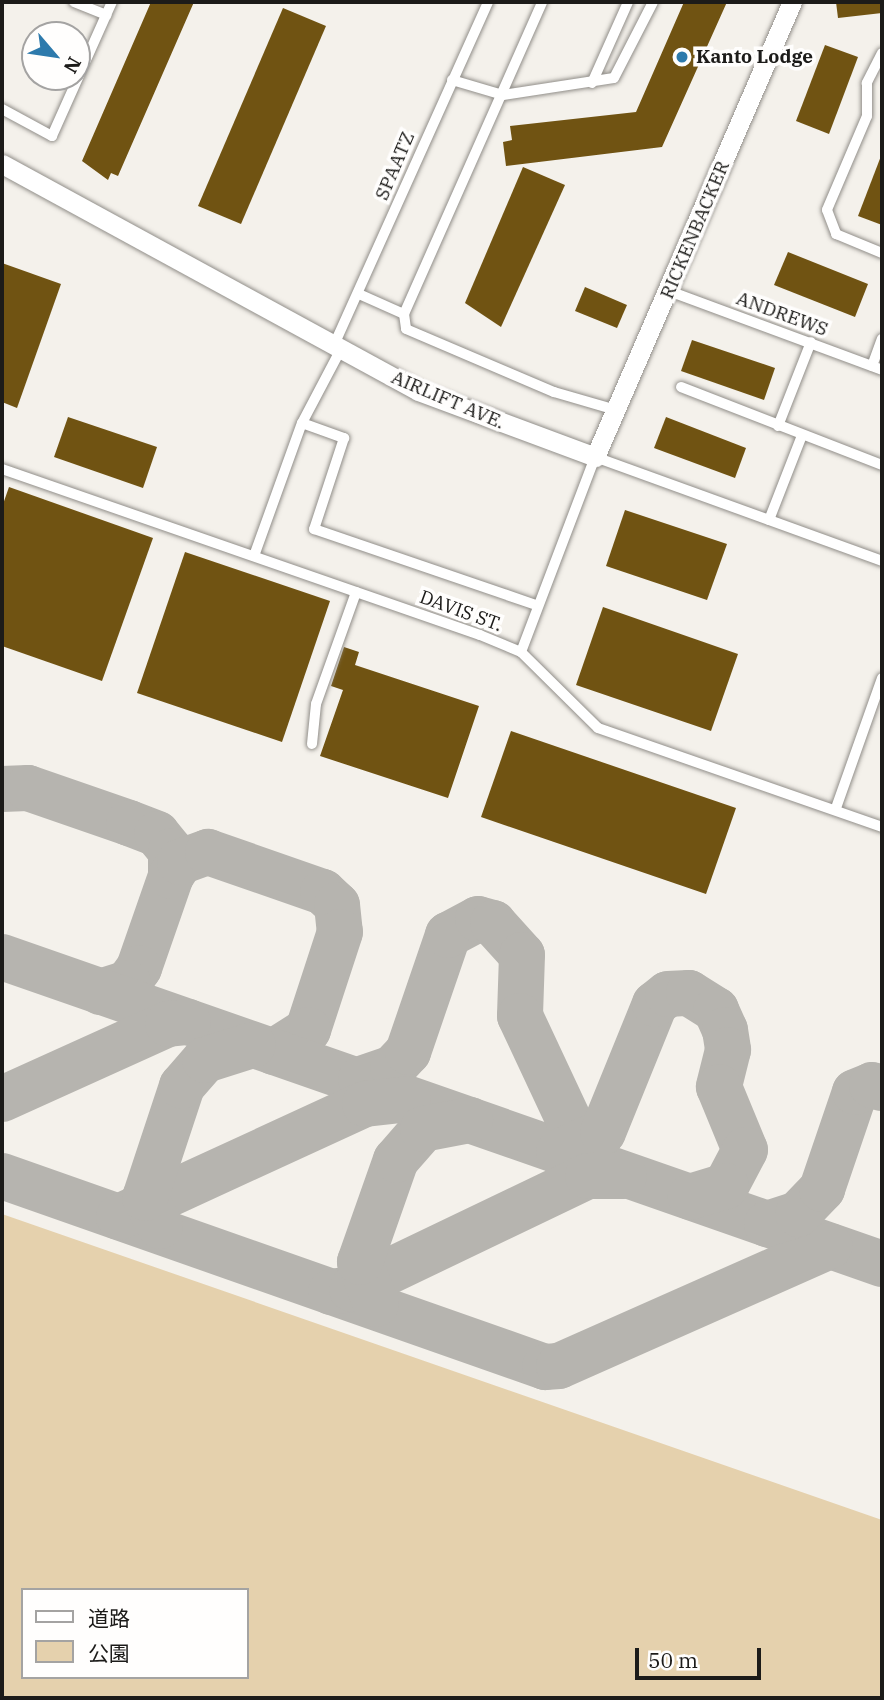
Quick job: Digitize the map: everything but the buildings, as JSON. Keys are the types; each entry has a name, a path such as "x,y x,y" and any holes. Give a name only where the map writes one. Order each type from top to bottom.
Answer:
{"street":[{"name":"RICKENBACKER","path":"595,457 792,2"},
{"name":"AIRLIFT AVE.","path":"2,164 418,391 595,457"}],"lane":[{"path":"74,2 106,15"},
{"path":"2,110 52,136 112,2"},
{"name":"SPAATZ","path":"254,556 302,423 488,2"},
{"path":"542,2 404,314 406,328 554,392 616,410"},
{"path":"592,83 628,2"},
{"path":"452,80 503,95 592,83 622,69 653,2"},
{"path":"882,53 867,83 867,116 827,210 836,234 882,253"},
{"name":"ANDREWS","path":"669,291 882,370"},
{"path":"359,294 404,314"},
{"path":"872,366 882,339"},
{"path":"778,426 811,342"},
{"path":"681,387 778,426 802,439 882,466"},
{"path":"302,423 344,439 314,529 536,605"},
{"path":"769,520 802,439"},
{"path":"521,652 536,605 595,457"},
{"name":"AIRLIFT AVE.","path":"595,457 882,561"},
{"name":"DAVIS ST.","path":"2,469 521,652 598,728 836,808 882,827"},
{"path":"312,744 316,704 356,592"},
{"path":"836,808 882,678"}],"green space":[{"path":"2,1214 882,1520 882,1698 2,1698"}],"taxiway":[{"path":"2,789 28,788 129,823 157,834 171,851 171,876 139,968 128,983 100,992"},
{"path":"171,876 180,862 208,852 323,892 337,905 340,932 308,1030 273,1052"},
{"path":"361,1079 393,1068 408,1052 448,935 478,919 493,923 522,955 520,1016 580,1144 599,1166"},
{"path":"2,957 882,1264"},
{"path":"559,1152 603,1132 655,1004 668,994 689,993 716,1010 725,1030 728,1050 719,1087 745,1150 726,1186 691,1197"},
{"path":"2,1099 168,1024 188,1022"},
{"path":"160,1226 145,1198 182,1086 205,1060 253,1045"},
{"path":"767,1224 798,1214 822,1189 855,1092 872,1085 882,1088"},
{"path":"119,1217 365,1104 408,1099"},
{"path":"376,1304 360,1262 396,1160 423,1129 470,1120"},
{"path":"2,1176 545,1367 559,1366 830,1246"},
{"path":"331,1292 352,1289 588,1176 624,1176"}],"place":[{"name":"Kanto Lodge","path":"682,57"}]}
